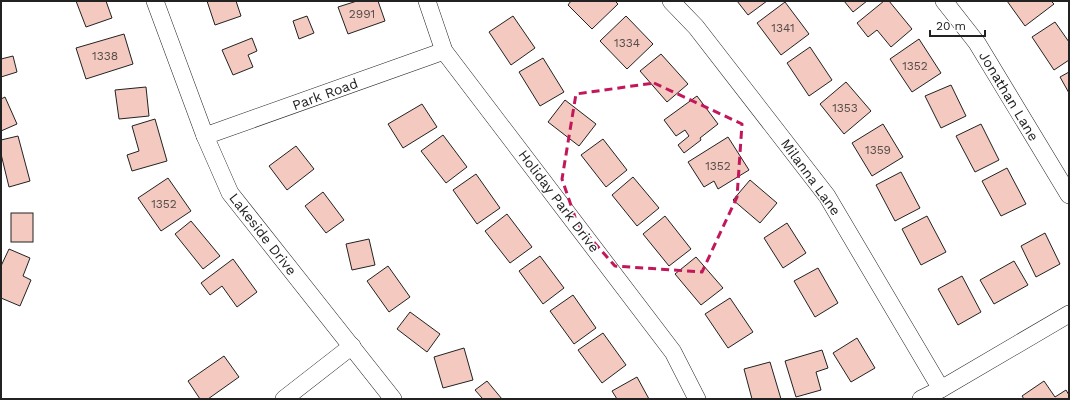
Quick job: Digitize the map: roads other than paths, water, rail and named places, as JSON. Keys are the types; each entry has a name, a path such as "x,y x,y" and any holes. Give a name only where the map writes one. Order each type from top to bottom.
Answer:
{"street":[{"name":"Lakeside Drive","path":"155,1 205,136 230,193 393,399"},
{"name":"Holiday Park Drive","path":"427,1 444,51 673,352 697,399"},
{"name":"Milanna Lane","path":"671,1 696,27 828,196 941,389"},
{"name":"Jonathan Lane","path":"944,1 977,43 1069,195"},
{"name":"Park Road","path":"205,136 444,51"},
{"path":"921,399 941,389 1069,314"},
{"path":"284,399 352,346"}]}
